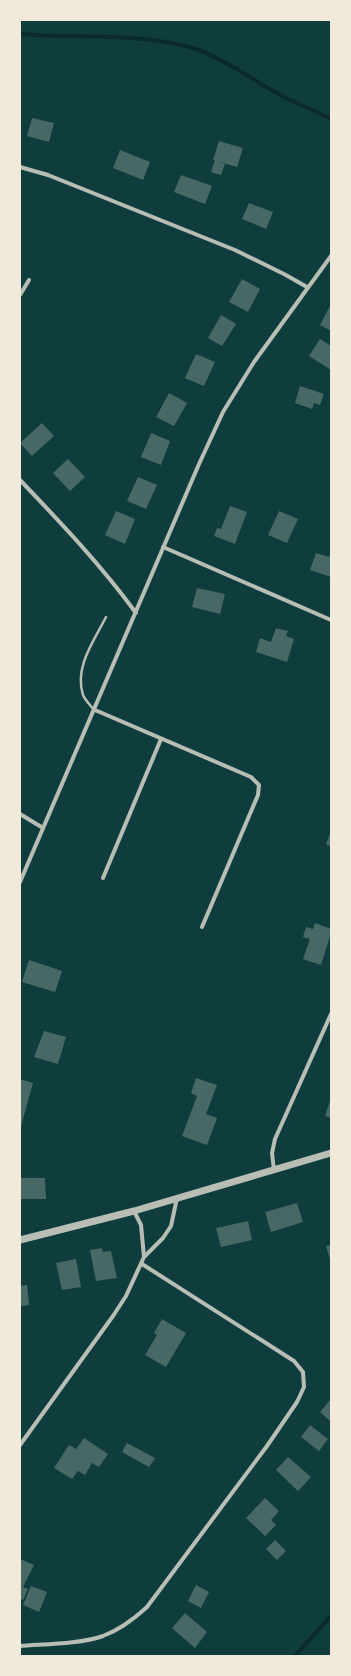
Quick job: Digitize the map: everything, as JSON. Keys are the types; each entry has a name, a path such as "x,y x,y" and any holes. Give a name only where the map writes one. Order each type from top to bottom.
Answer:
{"street":[{"path":"20,167 48,175 235,250 307,287"},
{"path":"20,882 199,464 223,412 254,362 307,287 329,262 331,256"},
{"path":"20,295 29,280"},
{"path":"20,480 66,528 110,579 136,613"},
{"path":"163,548 331,620"},
{"path":"94,710 251,777 259,785 258,795 202,927"},
{"path":"103,878 161,739"},
{"path":"20,814 43,828"},
{"path":"274,1170 272,1153 275,1139 331,1014"},
{"path":"20,1240 134,1211 331,1153"},
{"path":"144,1257 163,1238 171,1226 178,1197"},
{"path":"20,1445 113,1316 126,1296 142,1264 144,1257 141,1225 134,1211"},
{"path":"20,1646 87,1640 103,1636 133,1620 160,1592 267,1446 297,1402 304,1387 303,1372 294,1361 142,1264"}],"lane":[{"path":"94,710 83,696 81,678 84,661 106,617"}],"building":[{"path":"32,118 54,123 49,142 27,136"},
{"path":"219,141 243,148 237,167 217,161 225,164 221,175 211,172"},
{"path":"120,150 150,162 143,180 113,168"},
{"path":"181,175 212,186 205,204 174,192"},
{"path":"249,203 273,212 266,229 242,219"},
{"path":"242,279 260,289 248,312 229,302"},
{"path":"331,304 331,331 320,325"},
{"path":"221,315 236,324 222,346 208,338"},
{"path":"320,339 331,346 331,370 309,356"},
{"path":"196,354 215,362 204,386 185,378"},
{"path":"300,386 324,394 320,405 314,403 312,409 295,403"},
{"path":"169,393 187,403 174,426 156,417"},
{"path":"42,423 54,436 32,456 20,443"},
{"path":"151,433 170,441 161,465 141,457"},
{"path":"68,459 85,477 70,491 53,473"},
{"path":"138,477 157,485 146,509 127,501"},
{"path":"230,506 247,512 235,544 214,536 217,528 221,529"},
{"path":"116,511 135,519 125,544 105,535"},
{"path":"279,511 298,519 287,543 268,535"},
{"path":"331,552 331,577 310,570 316,553 329,557"},
{"path":"197,588 225,594 220,614 192,607"},
{"path":"276,628 288,631 286,636 294,639 287,662 256,652 260,638 271,642"},
{"path":"330,834 331,835 331,847 326,844"},
{"path":"315,923 331,929 321,965 303,959 310,939 303,937 306,927 313,929"},
{"path":"29,960 62,971 55,992 22,982"},
{"path":"44,1031 66,1037 58,1064 34,1057"},
{"path":"196,1078 217,1085 206,1114 217,1118 207,1145 182,1136 197,1096 191,1093"},
{"path":"20,1079 33,1083 21,1126 20,1125"},
{"path":"331,1098 331,1118 325,1116"},
{"path":"20,1178 45,1178 46,1199 20,1199"},
{"path":"297,1203 303,1222 271,1232 265,1212"},
{"path":"248,1221 252,1240 221,1247 216,1228"},
{"path":"331,1245 331,1263 326,1246"},
{"path":"102,1248 103,1252 111,1251 117,1278 96,1281 90,1250"},
{"path":"76,1259 81,1287 62,1290 56,1263"},
{"path":"27,1285 29,1305 20,1306 20,1286"},
{"path":"162,1319 186,1333 166,1367 145,1355 157,1335 154,1333"},
{"path":"331,1399 331,1422 320,1412"},
{"path":"310,1425 328,1439 319,1451 301,1437"},
{"path":"84,1438 108,1454 99,1467 92,1463 85,1475 78,1471 72,1479 54,1468 69,1445 76,1449"},
{"path":"127,1443 155,1458 149,1467 122,1452"},
{"path":"288,1457 311,1477 298,1491 276,1470"},
{"path":"265,1498 279,1511 271,1520 276,1525 265,1536 246,1518"},
{"path":"275,1540 286,1551 277,1560 266,1549"},
{"path":"20,1559 34,1565 23,1587 28,1589 23,1600 20,1599"},
{"path":"196,1585 209,1592 201,1608 188,1601"},
{"path":"31,1586 47,1592 39,1612 23,1605"},
{"path":"185,1613 207,1632 195,1648 172,1628"}],"waterway":[{"path":"20,34 129,38 172,43 193,48 205,52 228,64 284,97 331,119"},
{"path":"295,1656 331,1616"}]}
